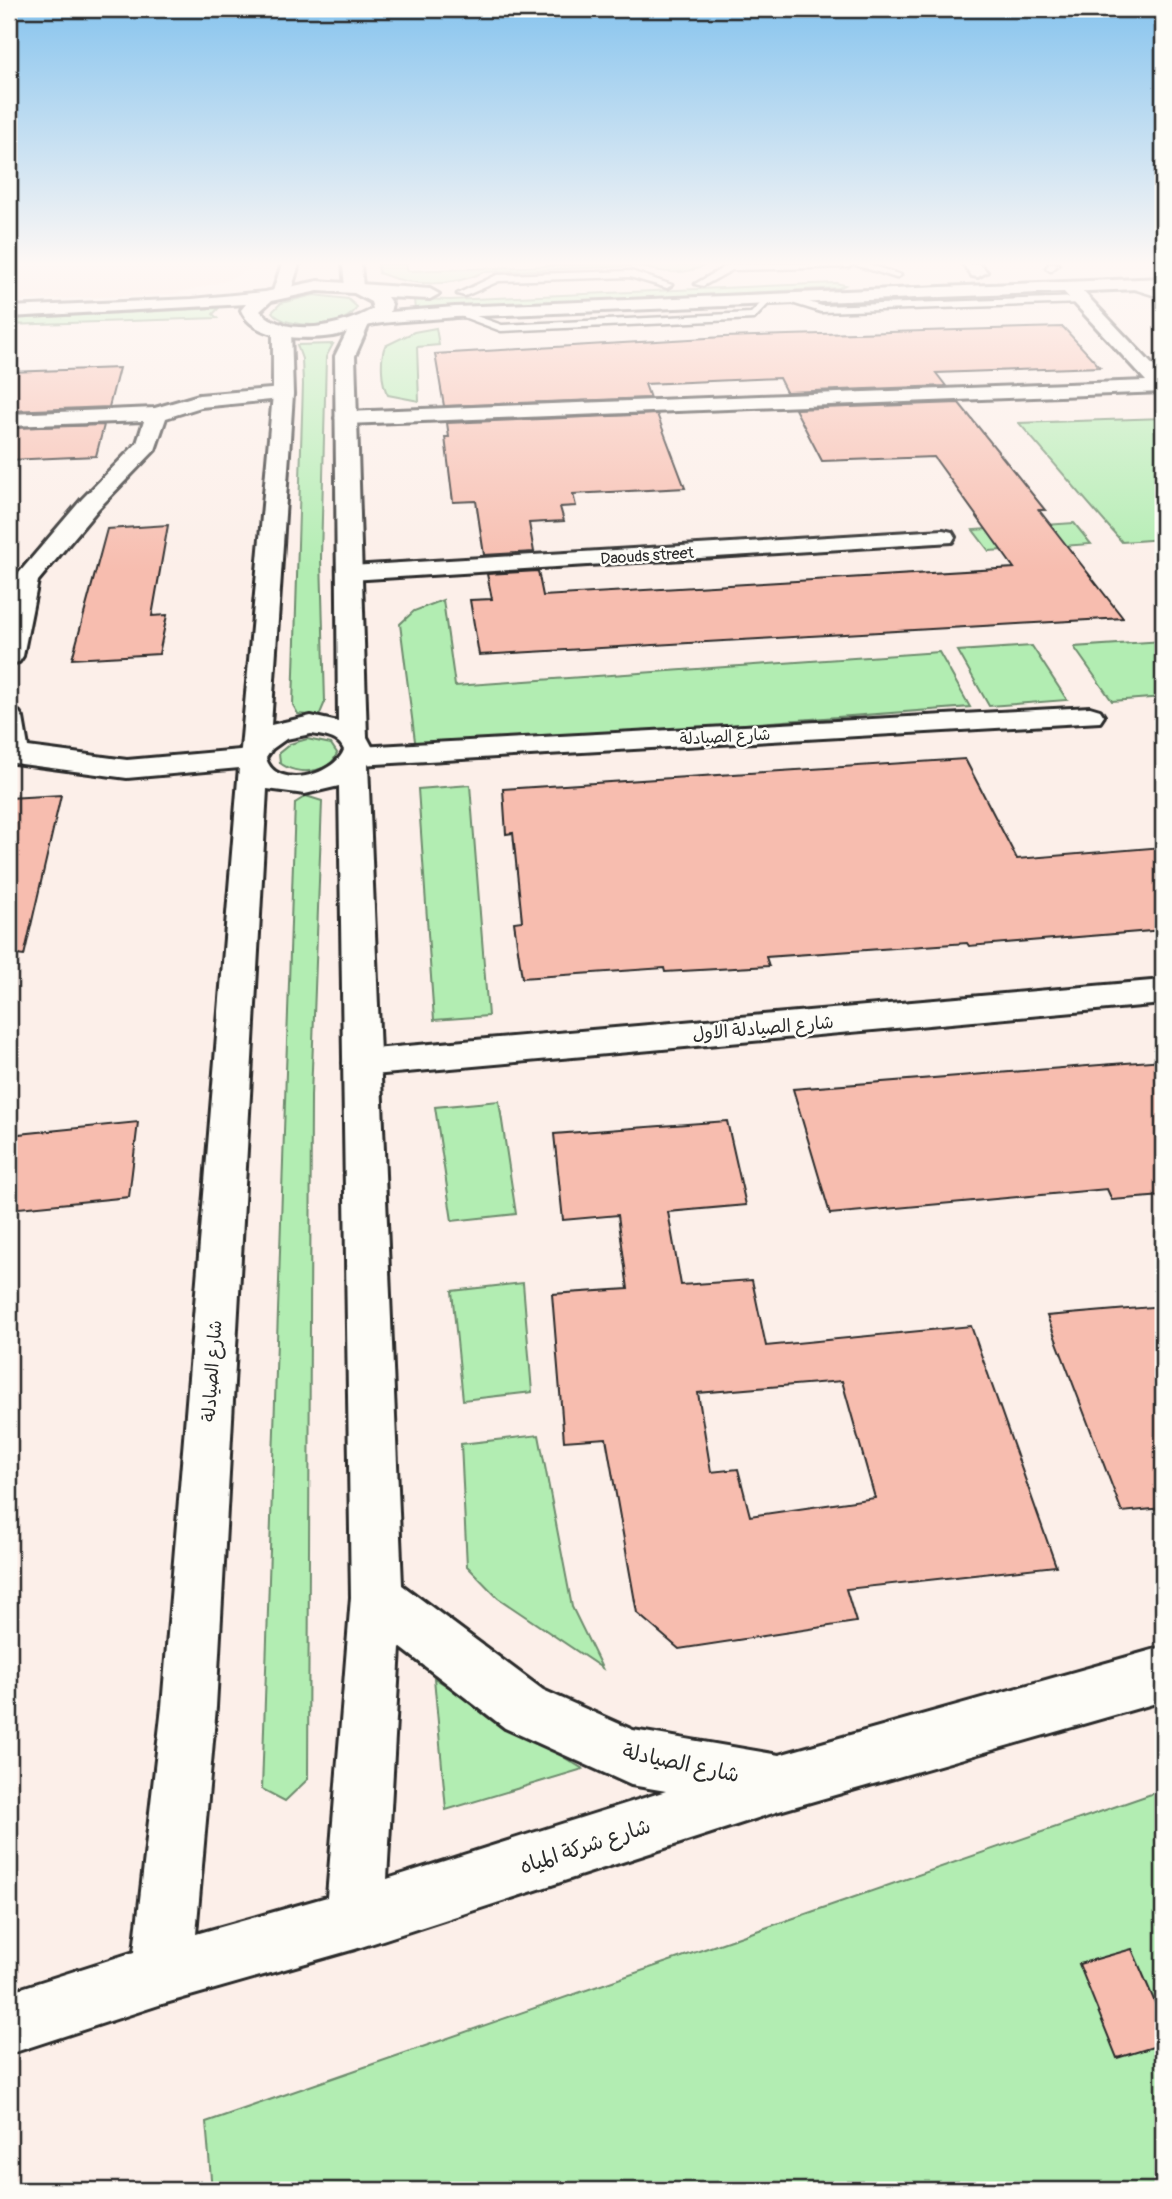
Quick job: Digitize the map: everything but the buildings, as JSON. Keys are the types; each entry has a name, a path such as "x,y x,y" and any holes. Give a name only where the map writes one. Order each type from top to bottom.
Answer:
{"street":[{"name":"شارع الصيادلة","path":"162,1974 189,1707 253,758 283,394 279,367"},
{"path":"345,367 377,1597 355,1919"},
{"path":"1140,367 1163,392"},
{"path":"346,418 1059,390 1096,406 1163,392"},
{"path":"9,420 157,414 199,401 283,394"},
{"path":"9,662 17,581 147,445 157,414"},
{"name":"Daouds street","path":"351,573 943,537"},
{"name":"شارع الصيادلة","path":"355,753 1090,716"},
{"path":"9,718 15,754 127,769 253,758 278,732 303,726 328,726 355,753"},
{"path":"253,758 261,776 291,786 327,782 355,753"},
{"name":"شارع الصيادلة الاول","path":"362,1063 1163,992"},
{"name":"شارع الصيادلة","path":"377,1597 524,1709 631,1757 779,1783"},
{"name":"شارع شركة المياه","path":"9,2023 162,1974 355,1919 779,1783 1163,1674"}],"green space":[{"path":"302,367 326,367 321,558 325,702 319,716 298,714 293,705"},
{"path":"382,367 418,367 419,401 388,395"},
{"path":"1163,418 1163,539 1122,542 1019,423"},
{"path":"1074,523 1091,544 989,551 973,530"},
{"path":"443,600 455,686 939,652 970,707 416,749 400,624 414,611"},
{"path":"1163,641 1163,697 1112,701 1074,647"},
{"path":"1032,646 1067,700 989,706 958,651"},
{"path":"307,739 331,744 337,753 333,760 312,771 295,770 280,763 279,753 290,744"},
{"path":"470,785 488,1016 434,1020 418,789"},
{"path":"306,796 322,801 311,1096 308,1779 285,1801 262,1789 295,803"},
{"path":"499,1101 516,1214 452,1221 435,1107"},
{"path":"523,1283 532,1392 463,1400 452,1291"},
{"path":"539,1435 572,1607 602,1668 498,1598 467,1566 461,1444"},
{"path":"434,1678 583,1769 446,1810"},
{"path":"1163,1790 1163,2190 212,2190 206,2122"}]}
